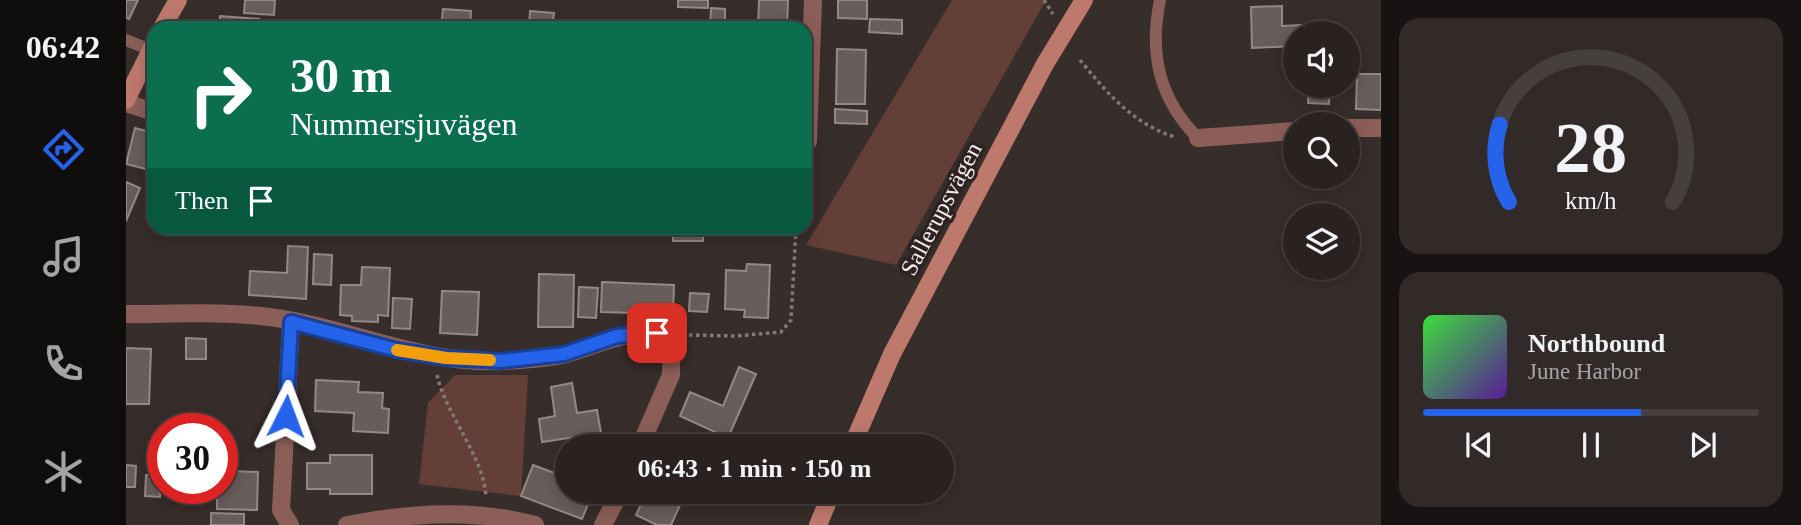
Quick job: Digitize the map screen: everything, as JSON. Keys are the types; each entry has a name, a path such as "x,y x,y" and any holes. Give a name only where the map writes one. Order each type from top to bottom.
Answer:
{"main road":[{"path":"166,21 178,0"},
{"name":"Sallerupsvägen","path":"857,434 892,354 1045,64 1084,0"},
{"path":"126,102 147,58"},
{"path":"819,524 827,504"}],"street":[{"path":"812,28 813,0"},
{"path":"126,102 147,110"},
{"path":"1360,128 1381,128"},
{"path":"1198,138 1283,132"},
{"path":"126,314 269,317 433,356 513,360 564,354 617,336 657,333 671,343 671,374 645,434"},
{"path":"290,525 281,510 291,322"},
{"path":"603,525 614,504"},
{"path":"347,525 408,513 487,518 535,525"}],"lane":[{"path":"1160,0 1156,20 1162,86 1176,117 1198,138"},
{"path":"126,40 147,46"}],"path":[{"path":"1044,0 1054,16"},
{"path":"1080,60 1119,105 1135,118 1156,131 1179,138 1198,138"},
{"path":"671,343 688,335 736,336 781,332 791,320 796,235"},
{"path":"433,356 442,393 480,472 486,492 487,518"}],"shaded area":[{"path":"952,0 1046,0 896,265 806,245"},
{"path":"455,375 528,375 521,496 419,484 428,403"}],"building":[{"path":"126,0 138,0 129,19 126,18"},
{"path":"245,0 275,0 274,15 244,13"},
{"path":"678,0 708,0 708,8 678,7"},
{"path":"759,0 788,0 787,21 758,21"},
{"path":"838,0 867,0 867,19 838,18"},
{"path":"1282,6 1283,47 1252,48 1251,7"},
{"path":"711,8 725,9 725,21 710,21"},
{"path":"443,9 471,11 470,21 442,21"},
{"path":"530,11 554,13 553,21 529,21"},
{"path":"220,16 259,19 259,21 220,21"},
{"path":"870,19 902,20 902,34 869,32"},
{"path":"837,49 866,50 865,104 836,104"},
{"path":"1360,74 1381,74 1381,110 1356,109 1356,98 1360,98"},
{"path":"1308,98 1329,98 1329,104 1308,103"},
{"path":"835,109 867,111 867,124 835,123"},
{"path":"135,128 147,131 147,169 126,164"},
{"path":"126,182 140,188 126,221"},
{"path":"673,235 703,235 703,241 673,241"},
{"path":"288,246 308,247 306,299 249,295 250,271 287,273"},
{"path":"314,254 332,255 331,285 313,284"},
{"path":"747,264 770,265 768,318 744,317 745,310 725,309 726,270 746,271"},
{"path":"362,267 390,268 388,316 378,315 378,322 352,321 352,316 340,315 341,285 361,285"},
{"path":"539,274 574,275 573,327 538,327"},
{"path":"602,282 674,285 673,314 601,312"},
{"path":"579,287 598,288 596,318 578,317"},
{"path":"442,291 479,292 477,335 440,333"},
{"path":"690,293 709,294 707,312 689,311"},
{"path":"393,298 412,299 410,329 392,328"},
{"path":"186,338 206,339 206,359 186,359"},
{"path":"126,348 151,349 149,404 126,404"},
{"path":"739,367 756,374 730,434 719,434 680,416 690,392 723,406"},
{"path":"316,380 359,382 358,392 383,393 382,408 389,409 388,433 353,431 354,413 315,411"},
{"path":"572,383 577,413 597,410 601,433 555,434 555,440 542,442 539,419 555,416 551,387"},
{"path":"330,455 372,455 372,494 330,494 330,489 307,489 307,463 330,463"},
{"path":"126,465 136,466 135,487 126,487"},
{"path":"533,465 555,473 555,504 588,504 582,519 521,496"},
{"path":"238,471 258,472 257,510 217,509 217,504 238,504"},
{"path":"146,475 147,475 147,496"},
{"path":"641,504 681,504 671,525 657,525 636,515"},
{"path":"211,513 244,514 244,525 211,525"}],"slow traffic":[{"path":"397,350 446,358 490,360"}],"route":[{"path":"286,416 291,322 326,329 397,350 446,358 501,361 564,354 617,336 657,333"}]}
